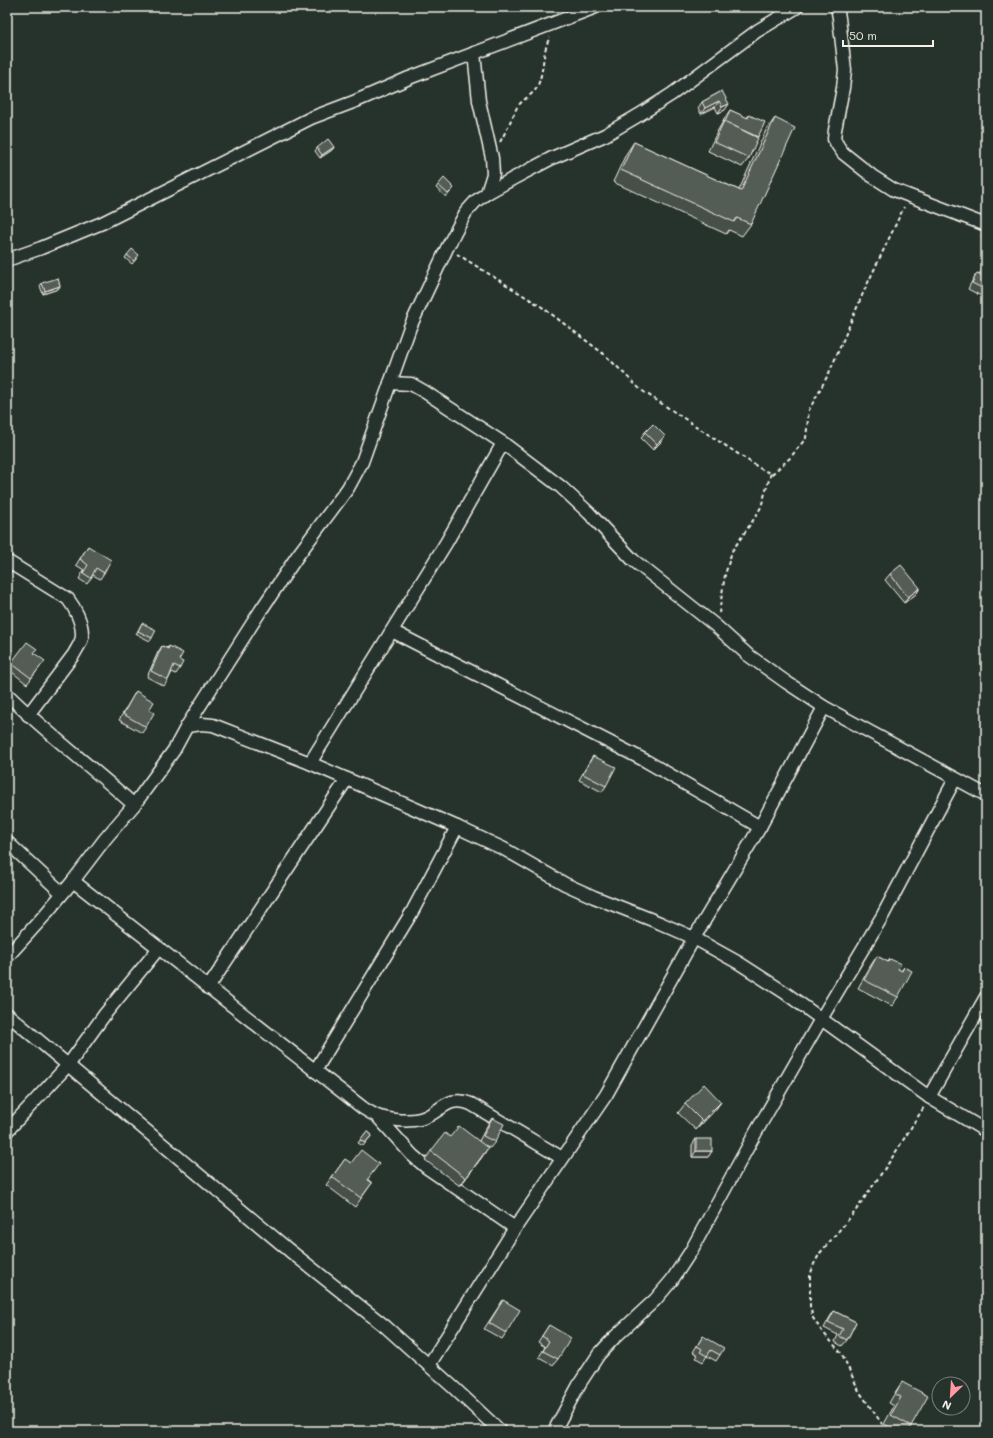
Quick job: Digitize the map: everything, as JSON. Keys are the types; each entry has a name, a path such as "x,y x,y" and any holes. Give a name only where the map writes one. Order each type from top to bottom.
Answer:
{"street":[{"path":"7,260 102,223 311,118 474,53 596,7"},
{"path":"7,957 73,882 105,839 134,805 174,750 187,726 261,610 298,555 348,488 362,462 410,327 447,248 466,212 476,201 487,193 552,158 605,135 639,115 672,94 757,32 797,7"},
{"path":"837,7 845,70 834,139 843,153 853,162 894,190 986,225"},
{"path":"474,53 479,101 492,158 493,174 487,193"},
{"path":"390,383 411,384 425,392 503,443 561,487 589,513 633,560 716,626 748,655 824,707 986,795"},
{"path":"310,763 446,543 503,443"},
{"path":"7,561 68,599 74,606 82,634 80,643 74,654 28,715"},
{"path":"392,631 646,760 760,827"},
{"path":"7,694 28,715 103,777 134,805"},
{"path":"429,1365 515,1228 606,1095 694,938 760,827 824,707"},
{"path":"187,726 202,724 213,725 310,763 504,849 572,887 600,900 694,938 739,963 784,992 929,1097 986,1131"},
{"path":"208,988 347,779"},
{"path":"554,1431 580,1383 599,1354 619,1333 655,1300 672,1280 691,1251 756,1132 883,915 955,779"},
{"path":"315,1071 412,912 457,827"},
{"path":"7,842 62,893"},
{"path":"73,882 363,1108 378,1117 412,1155 426,1167 515,1228"},
{"path":"7,1131 69,1064 105,1014 159,948"},
{"path":"929,1097 986,997"},
{"path":"7,1014 69,1064 247,1216 386,1328 429,1365 500,1431"},
{"path":"378,1117 404,1120 420,1119 452,1101 462,1100 562,1158"}],"path":[{"path":"492,158 516,108 521,101 536,89 541,76 546,46 549,38 564,19"},
{"path":"770,474 775,472 790,458 806,438 809,410 829,373 864,291 909,196"},
{"path":"447,248 542,307 605,355 641,390 770,474"},
{"path":"716,626 725,575 732,551 756,516 761,506 770,474"},
{"path":"887,1431 859,1391 842,1354 821,1330 813,1318 810,1306 810,1276 820,1253 854,1213 890,1161 929,1097"}],"building":[{"path":"722,91 729,104 722,107 719,101 705,108 702,102"},
{"path":"730,110 748,118 749,115 765,122 758,137 725,122"},
{"path":"775,118 795,128 751,224 737,218 734,222 621,170 634,142 741,191"},
{"path":"724,121 758,138 749,158 714,142"},
{"path":"328,139 334,147 322,155 317,148"},
{"path":"444,178 454,188 448,194 438,185"},
{"path":"132,249 139,255 134,261 127,255"},
{"path":"986,264 986,271 983,269"},
{"path":"977,273 986,277 986,290 972,283"},
{"path":"58,278 60,286 45,291 42,283"},
{"path":"653,424 665,436 657,444 645,432"},
{"path":"88,546 111,560 104,573 96,568 91,578 83,573 88,565 80,559"},
{"path":"901,565 920,588 908,597 890,574"},
{"path":"142,623 156,630 152,638 138,631"},
{"path":"27,642 37,649 34,653 45,661 31,678 11,663"},
{"path":"162,646 168,649 169,646 183,653 179,660 183,662 180,668 174,665 168,680 151,671"},
{"path":"136,691 154,702 149,710 154,713 146,727 123,714"},
{"path":"593,756 616,767 606,786 583,774"},
{"path":"877,956 888,962 890,959 901,964 898,969 902,971 904,967 912,971 898,997 864,980"},
{"path":"704,1084 721,1102 702,1121 685,1104"},
{"path":"492,1118 504,1124 495,1142 483,1136"},
{"path":"459,1126 488,1148 466,1178 431,1151 445,1133 450,1137"},
{"path":"367,1131 372,1135 365,1143 360,1140"},
{"path":"696,1139 712,1139 712,1151 696,1151"},
{"path":"361,1150 379,1164 367,1180 372,1183 361,1198 332,1177 345,1159 351,1163"},
{"path":"503,1300 520,1310 506,1333 489,1323"},
{"path":"834,1311 856,1322 847,1340 839,1336 843,1329 828,1322"},
{"path":"549,1325 571,1338 558,1359 543,1351 549,1341 542,1336"},
{"path":"703,1336 724,1348 720,1355 711,1350 707,1356 700,1352 702,1349 697,1346"},
{"path":"902,1382 928,1396 911,1426 891,1415 901,1397 895,1394"}]}
